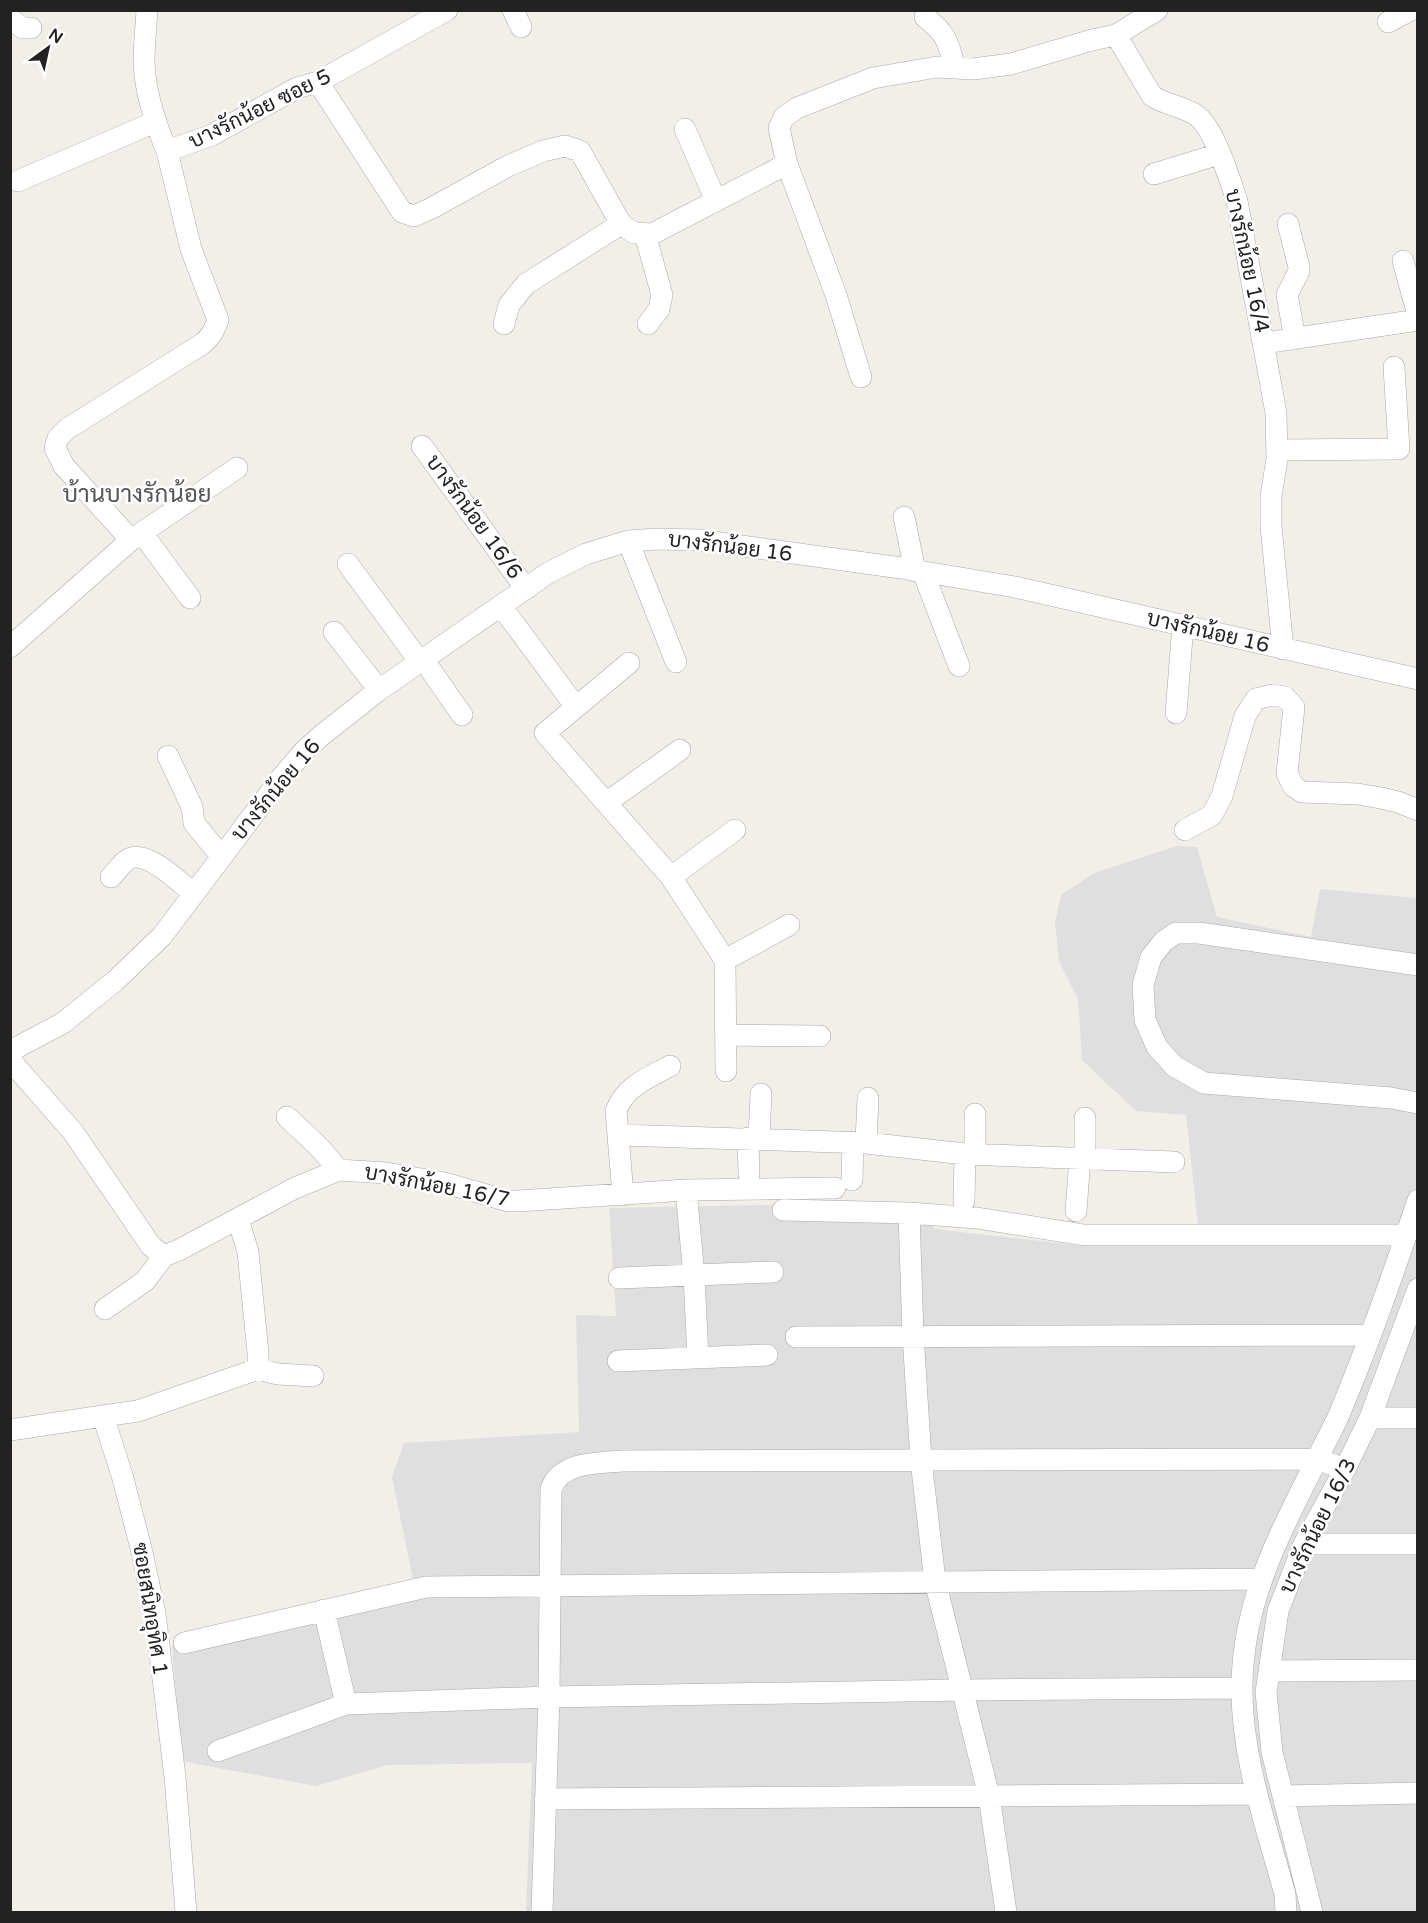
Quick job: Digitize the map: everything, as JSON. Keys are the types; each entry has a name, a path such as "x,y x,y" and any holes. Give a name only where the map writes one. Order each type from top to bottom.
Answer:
{"street":[{"name":"บางรักน้อย ซอย 5","path":"147,10 144,63 147,90 155,122 167,151 212,135 297,88 318,82 447,10"},
{"path":"861,377 836,295 787,164 779,128 784,117 797,108 873,78 937,67 973,69 1011,64 1116,35 1157,10"},
{"path":"1388,22 1411,10"},
{"path":"925,17 940,29 948,41 955,68"},
{"path":"10,19 23,28 31,28"},
{"name":"บางรักน้อย 16/4","path":"1116,35 1152,96 1187,110 1198,117 1208,128 1237,201 1276,413 1277,450 1271,496 1271,526 1283,649"},
{"path":"318,82 402,212 414,216 508,165 543,151 565,146 580,151 621,224 634,233 652,234 787,164"},
{"path":"18,181 155,122"},
{"path":"685,129 716,201"},
{"path":"167,151 191,249 218,320 215,330 211,337 202,344 67,429 58,438 59,457 136,537 190,598"},
{"path":"1154,174 1219,154"},
{"path":"504,324 509,305 526,284 621,224"},
{"path":"1288,224 1299,267 1299,272 1287,295 1295,339"},
{"path":"645,234 662,295 659,309 648,324"},
{"path":"1403,261 1418,315"},
{"path":"1264,343 1418,320"},
{"path":"1277,450 1399,449 1394,367"},
{"name":"บางรักน้อย 16/6","path":"422,446 525,589"},
{"path":"10,647 136,537 237,468"},
{"path":"904,517 919,571 959,666"},
{"name":"บางรักน้อย 16","path":"10,1051 63,1023 115,981 162,936 221,856 305,750 379,690 548,573 586,554 628,542 656,539 699,540 1015,587 1418,679"},
{"path":"628,542 676,662"},
{"path":"348,564 462,715"},
{"path":"501,606 576,707"},
{"path":"1176,712 1183,625"},
{"path":"334,632 379,690"},
{"path":"629,663 546,733 670,877 725,960 726,1071"},
{"path":"1185,830 1212,816 1222,796 1245,716 1256,699 1272,694 1285,697 1294,707 1287,773 1293,786 1302,792 1358,794 1381,798 1418,810"},
{"path":"606,803 680,750"},
{"path":"168,756 192,807 194,823 221,856"},
{"path":"670,877 735,830"},
{"path":"111,877 128,859 140,858 162,867 193,893"},
{"path":"725,960 789,925"},
{"path":"1418,965 1198,933 1176,933 1164,941 1151,957 1143,985 1145,1020 1157,1047 1174,1066 1204,1083 1391,1098 1418,1103"},
{"path":"726,1035 820,1036"},
{"path":"10,1060 73,1132 151,1246 164,1256 145,1281 105,1309"},
{"path":"623,1195 620,1135 616,1111 620,1100 633,1086 670,1066"},
{"path":"749,1175 761,1094"},
{"path":"860,1142 868,1098"},
{"path":"964,1201 975,1114"},
{"path":"287,1117 320,1147 339,1170"},
{"path":"1076,1211 1083,1158 1085,1118"},
{"path":"620,1135 860,1142 970,1154 1174,1162"},
{"name":"บางรักน้อย 16/7","path":"164,1256 295,1188 339,1170 386,1173 445,1183 508,1201 548,1201 686,1190 843,1184 860,1142"},
{"path":"686,1190 694,1276 698,1358"},
{"path":"1312,1912 1300,1908 1287,1912 1285,1894 1247,1756 1242,1688 1253,1604 1280,1533 1343,1407 1418,1200"},
{"path":"783,1210 909,1213 977,1218 1084,1235 1406,1235"},
{"path":"909,1213 913,1335 921,1460 935,1581 989,1796 1005,1912"},
{"path":"238,1219 248,1252 258,1370"},
{"path":"619,1278 773,1272"},
{"name":"บางรักน้อย 16/3","path":"1312,1912 1272,1752 1266,1692 1278,1611 1304,1544 1370,1418 1417,1291"},
{"path":"796,1337 1369,1335"},
{"path":"618,1361 767,1355"},
{"path":"10,1430 138,1410 258,1370 278,1374 313,1376"},
{"name":"ซอยสนิทอุทิศ 1","path":"103,1416 122,1475 155,1613 175,1777 186,1912"},
{"path":"1370,1418 1418,1418"},
{"path":"542,1912 549,1697 551,1489 555,1478 584,1464 622,1461 1317,1459 1345,1469"},
{"path":"1304,1544 1418,1544"},
{"path":"184,1643 426,1587 1261,1579"},
{"path":"324,1610 346,1704"},
{"path":"1269,1671 1418,1670"},
{"path":"219,1752 346,1704 549,1697 1242,1688"},
{"path":"1283,1796 1418,1793"},
{"path":"545,1799 1257,1794"}],"shaded area":[{"path":"1177,846 1197,847 1217,917 1311,937 1320,889 1417,898 1417,1912 526,1912 532,1763 387,1765 316,1786 181,1761 172,1645 414,1584 392,1477 404,1443 579,1432 576,1315 616,1316 609,1208 809,1204 928,1207 934,1229 1084,1246 1200,1243 1186,1115 1136,1111 1082,1060 1078,999 1059,961 1055,922 1061,895 1094,873"}],"district":[{"name":"บ้านบางรักน้อย","path":"137,494"}]}
